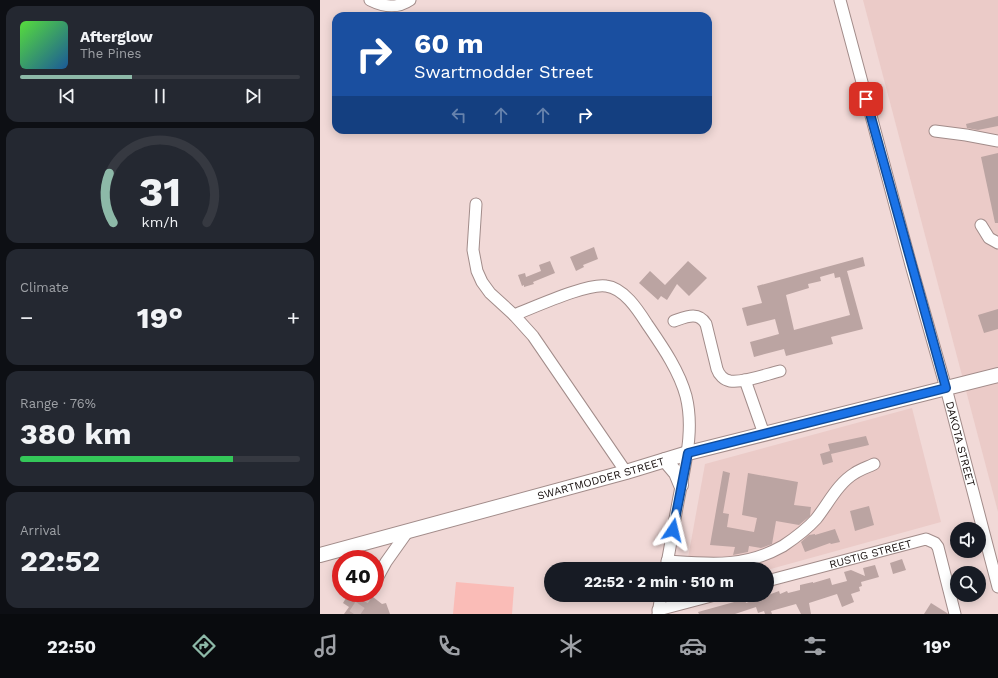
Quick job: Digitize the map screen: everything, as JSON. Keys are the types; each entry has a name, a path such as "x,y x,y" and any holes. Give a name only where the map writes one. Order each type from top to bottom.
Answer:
{"main road":[{"name":"SWARTMODDER STREET","path":"320,555 626,472 688,453 998,375"},
{"path":"665,460 676,473 681,485"}],"street":[{"path":"370,0 378,4 392,7 410,0"},
{"name":"DAKOTA STREET","path":"840,0 909,258 946,388 998,587"},
{"path":"935,131 998,141"},
{"path":"476,204 472,250 477,272 482,282 490,293 514,315 533,336 626,472"},
{"path":"981,225 989,238 998,243"},
{"path":"514,315 583,289 595,286 606,286 613,288 620,292 640,314 673,366 686,396 690,424 688,453 668,562"},
{"path":"674,321 692,316 696,316 703,320 706,324 719,374 730,381 745,380 780,371"},
{"path":"745,380 764,434"},
{"path":"737,562 762,556 801,534 816,518 846,480 855,473 874,464"},
{"path":"384,566 408,532"},
{"name":"RUSTIG STREET","path":"774,579 926,538 935,543 938,547 955,614"},
{"path":"660,602 658,612 692,602"}],"shaded area":[{"path":"863,0 998,0 998,512"},
{"path":"912,408 941,522 774,568 774,562 687,562 705,464"},
{"path":"456,582 514,587 512,614 453,614"}],"building":[{"path":"998,116 998,126 978,130 967,128 966,124"},
{"path":"998,153 998,223 995,223 981,157"},
{"path":"594,247 598,259 583,265 584,267 576,271 570,257"},
{"path":"863,257 865,266 847,271 863,329 831,337 833,344 786,356 784,349 754,357 750,342 779,334 775,319 747,326 742,308 762,303 757,286","holes":["834,273 835,278 840,277 850,315 794,330 786,295 809,288 808,284 821,281 820,277"]},
{"path":"550,261 555,273 533,282 534,284 524,287 524,285 522,286 518,275 525,273 526,277 541,271 539,265"},
{"path":"688,261 707,278 689,296 677,284 667,300 661,296 658,300 639,283 650,271 665,285"},
{"path":"998,309 998,329 984,333 978,315"},
{"path":"866,436 869,445 831,454 833,462 823,465 820,454 830,451 828,444"},
{"path":"723,471 730,473 723,513 729,514 727,527 754,532 757,518 742,515 748,473 798,482 794,505 811,507 810,516 799,525 776,521 772,544 761,548 749,546 748,552 733,555 735,547 710,545"},
{"path":"869,506 874,525 855,531 850,511"},
{"path":"835,529 840,542 830,543 805,552 801,542 809,535 815,535"},
{"path":"902,559 906,570 893,574 890,563"},
{"path":"875,565 879,577 861,582 862,586 859,587 860,591 851,594 854,602 842,607 837,594 809,603 811,614 801,614 796,604 771,611 772,614 765,614 764,611 758,613 756,607 735,614 699,614 698,612 734,602 774,602 774,593 779,591 780,594 787,591 788,593 800,590 800,585 830,578 832,585 847,581 844,572 851,570 865,576 863,568"},
{"path":"343,603 386,603 390,614 344,614 349,607"},
{"path":"931,603 947,613 948,614 924,614"}],"tunnel":[{"path":"354,614 362,602"}],"route":[{"path":"673,530 688,453 946,388 866,99"}]}
